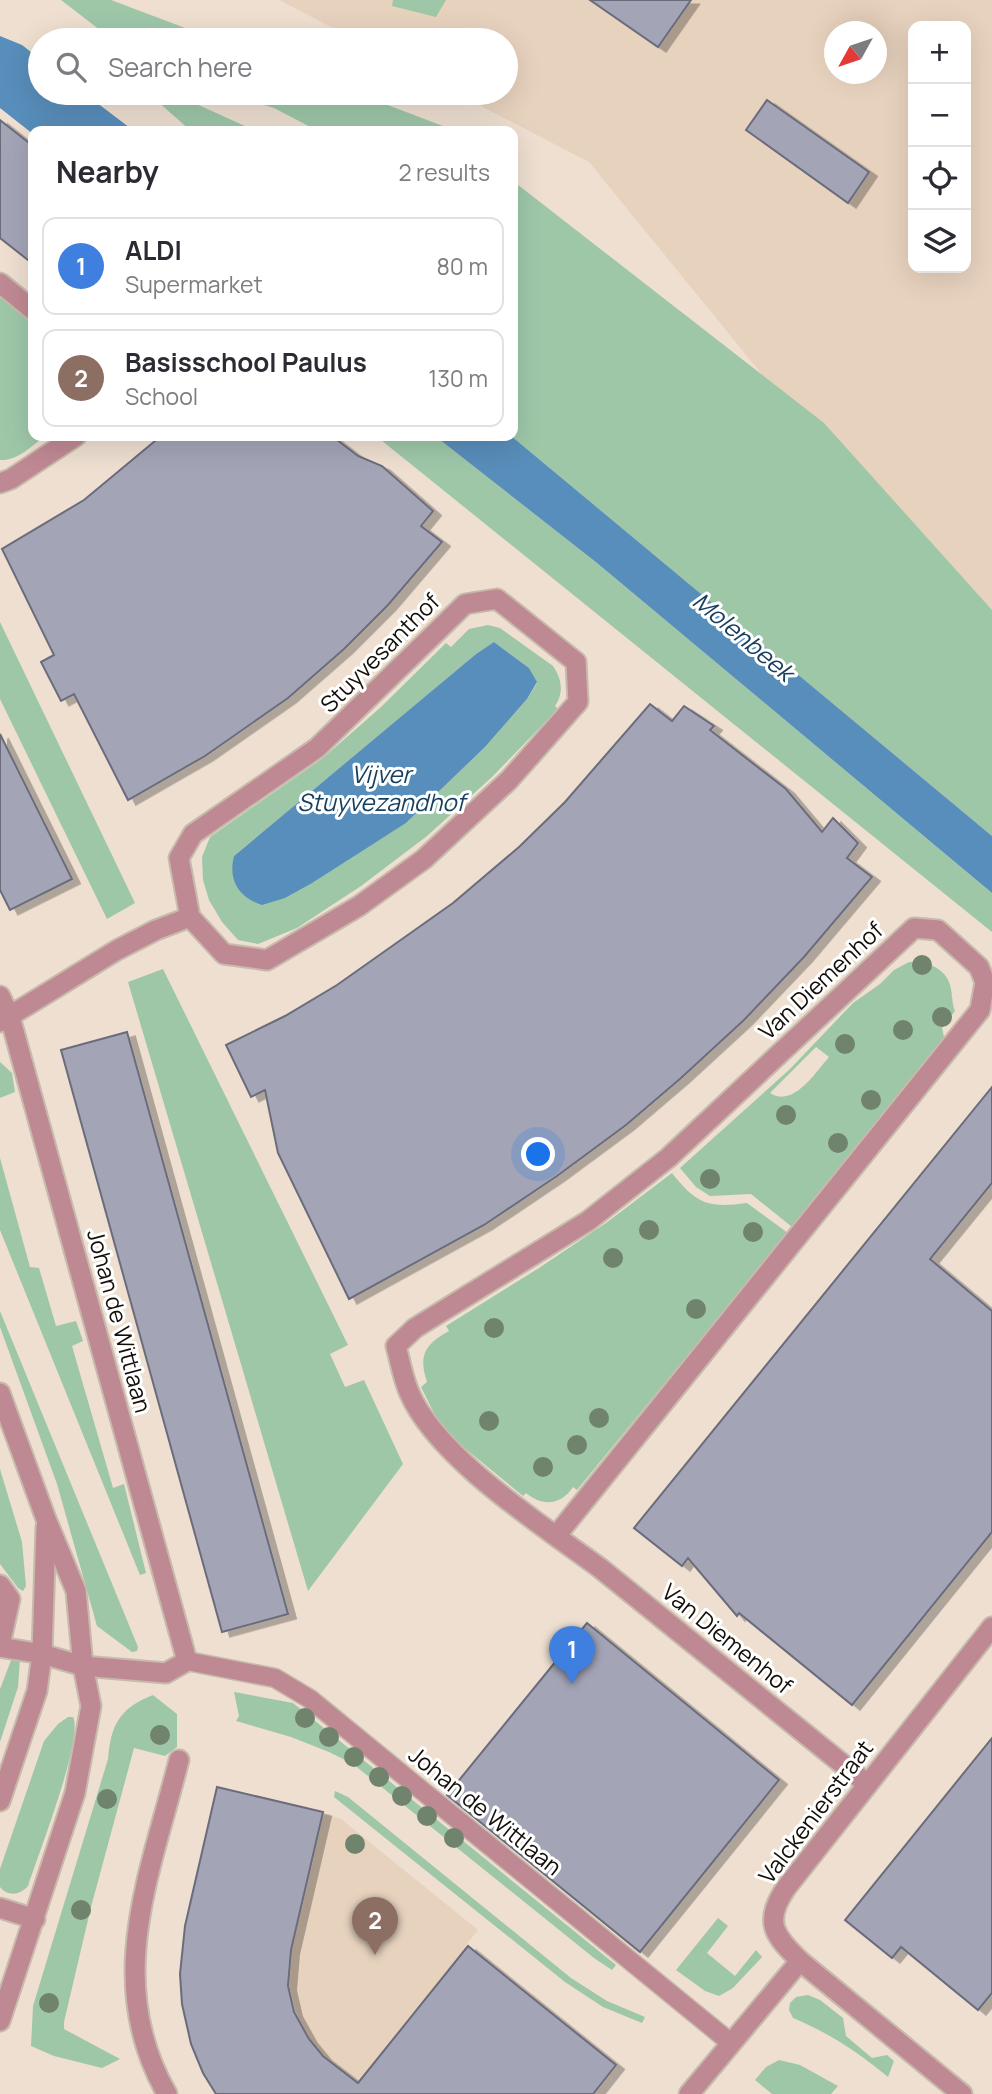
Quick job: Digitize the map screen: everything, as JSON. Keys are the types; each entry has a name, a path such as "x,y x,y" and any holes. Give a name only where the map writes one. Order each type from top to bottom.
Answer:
{"street":[{"path":"0,283 28,306"},
{"path":"0,483 11,479 68,441"},
{"name":"Stuyvesanthof","path":"497,599 576,662 578,702 518,771 424,859 359,906 267,960 224,954 190,917 179,858 193,834 317,748 465,604 497,599"},
{"path":"5,1019 117,950 156,930 190,917"},
{"name":"Van Diemenhof","path":"556,1536 980,1010 985,982 979,967 938,930 914,928 677,1151 588,1221 415,1328 396,1346 409,1393 437,1438 494,1488 556,1536 600,1568 866,1783"},
{"name":"Johan de Wittlaan","path":"0,996 187,1661 166,1673 83,1665 0,1646 10,1599 0,1585"},
{"path":"0,1393 46,1519 76,1591 83,1665 91,1706 77,1781 35,1919 0,2021"},
{"path":"0,1801 37,1691 42,1654 46,1519"},
{"name":"Valckenierstraat","path":"800,1961 780,1941 774,1930 772,1916 778,1900 866,1783 992,1627"},
{"path":"167,2094 145,2046 137,2010 133,1967 136,1927 179,1760"},
{"path":"0,1908 35,1919"},
{"path":"689,2094 800,1961 962,2094"}],"lane":[{"name":"Johan de Wittlaan","path":"187,1661 275,1678 310,1699 731,2043"}],"shaded area":[{"path":"279,0 992,0 992,657 589,162 479,105 518,105 518,28 333,28"},
{"path":"322,1812 341,1819 478,1930 465,1946 467,1948 349,2094 323,2072 331,2062 315,2048 299,2021 288,1986 291,1950"}],"green space":[{"path":"61,0 111,0 185,28 97,28"},
{"path":"393,0 446,0 436,17 392,6"},
{"path":"162,105 199,105 245,126 185,126"},
{"path":"264,105 388,105 443,126 308,126"},
{"path":"518,185 824,423 992,610 992,836 516,441"},
{"path":"0,294 28,317 28,441 39,441 18,455 0,460"},
{"path":"382,441 441,441 597,563 992,893 992,932"},
{"path":"0,622 135,903 107,919 0,699"},
{"path":"488,625 500,628 553,666 561,686 555,706 558,709 492,777 427,836 361,886 297,928 258,944 238,940 222,922 209,900 203,880 202,857 210,837 323,758 381,707 446,643 451,647 469,629","holes":["494,642 529,668 537,683 527,699 485,747 406,823 285,898 234,856 476,654"]},
{"path":"909,962 920,962 937,968 949,982 955,1011 942,1028 944,1037 792,1227 751,1194 710,1196 696,1187 680,1168 790,1069 853,1003 880,984 894,970","holes":["816,1047 829,1057 803,1087 795,1092 787,1096 770,1093"]},
{"path":"163,969 348,1345 330,1354 345,1387 364,1380 403,1464 308,1591 128,982"},
{"path":"0,1062 12,1073 15,1092 0,1098"},
{"path":"0,1158 30,1267 39,1268 56,1326 76,1321 83,1341 72,1346 113,1488 124,1484 146,1573 140,1575 0,1230"},
{"path":"672,1173 697,1198 723,1205 747,1203 788,1233 577,1490 573,1487 563,1497 551,1502 532,1498 526,1493 523,1496 451,1437 435,1415 421,1387 427,1382 423,1364 426,1351 434,1341 449,1331 446,1326 606,1223"},
{"path":"0,1311 138,1647 137,1651 132,1652 97,1626 57,1484 0,1327"},
{"path":"0,1469 22,1542 26,1586 23,1591 0,1564"},
{"path":"12,1658 20,1659 18,1687 0,1742 0,1689"},
{"path":"234,1692 293,1703 616,1965 612,1970 594,1958 353,1764 291,1737 236,1721 239,1716"},
{"path":"153,1695 177,1714 177,1747 165,1756 134,1748 91,1907 64,2022 64,2029 120,2059 102,2068 54,2056 31,2046 33,2006 108,1759 115,1727 132,1706"},
{"path":"68,1717 73,1717 75,1729 72,1748 58,1799 28,1886 18,1893 7,1892 0,1887 0,1869 44,1741 58,1724"},
{"path":"335,1791 348,1797 571,1978 607,2001 645,2017 642,2023 603,2007 565,1982 334,1797"},
{"path":"718,1918 728,1926 707,1953 735,1976 756,1950 762,1957 733,1988 719,1996 705,1991 676,1970"},
{"path":"808,1995 820,2000 843,2018 846,2036 872,2058 887,2055 894,2061 888,2077 843,2044 793,2018 789,2010 790,2003 796,1997"},
{"path":"779,2060 800,2065 838,2086 831,2094 772,2094 755,2080 766,2067"}],"water":[{"path":"0,36 28,50 28,105 100,105 127,126 28,126 28,130 0,108"},
{"name":"Molenbeek","path":"441,441 517,441 992,836 992,893 597,563"},
{"name":"Vijver Stuyvezandhof","path":"494,642 529,668 537,682 527,699 485,747 406,823 312,883 285,898 262,905 241,892 232,873 234,856 476,654"}],"building":[{"path":"590,0 691,0 658,47"},
{"path":"767,100 869,172 848,203 746,130"},
{"path":"0,120 28,142 28,260 0,238"},
{"path":"155,441 338,441 358,456 382,466 433,511 421,526 442,542 388,605 344,649 288,698 205,756 128,800 74,694 61,701 41,662 54,655 2,549 84,500"},
{"path":"650,704 672,721 684,706 714,726 710,730 786,789 822,832 833,818 858,843 847,858 872,877 804,957 744,1020 626,1125 484,1225 349,1299 278,1153 265,1090 251,1097 226,1045 285,1016 337,985 453,903 519,847 565,802"},
{"path":"0,734 72,879 10,910 0,890"},
{"path":"127,1032 288,1614 222,1632 61,1050"},
{"path":"992,1087 992,1183 930,1259 992,1311 992,1532 852,1705 739,1613 737,1616 688,1558 682,1566 634,1528"},
{"path":"587,1623 779,1780 640,1952 447,1795"},
{"path":"992,1738 992,1993 978,2010 901,1947 892,1958 845,1920"},
{"path":"217,1787 323,1812 291,1950 288,1986 294,2012 309,2039 323,2056 358,2083 468,1946 616,2065 593,2094 216,2094 203,2073 191,2044 182,2004 180,1974 185,1926"}],"place":[{"name":"ALDI","path":"572,1684"},
{"name":"Basisschool Paulus","path":"375,1955"}]}
